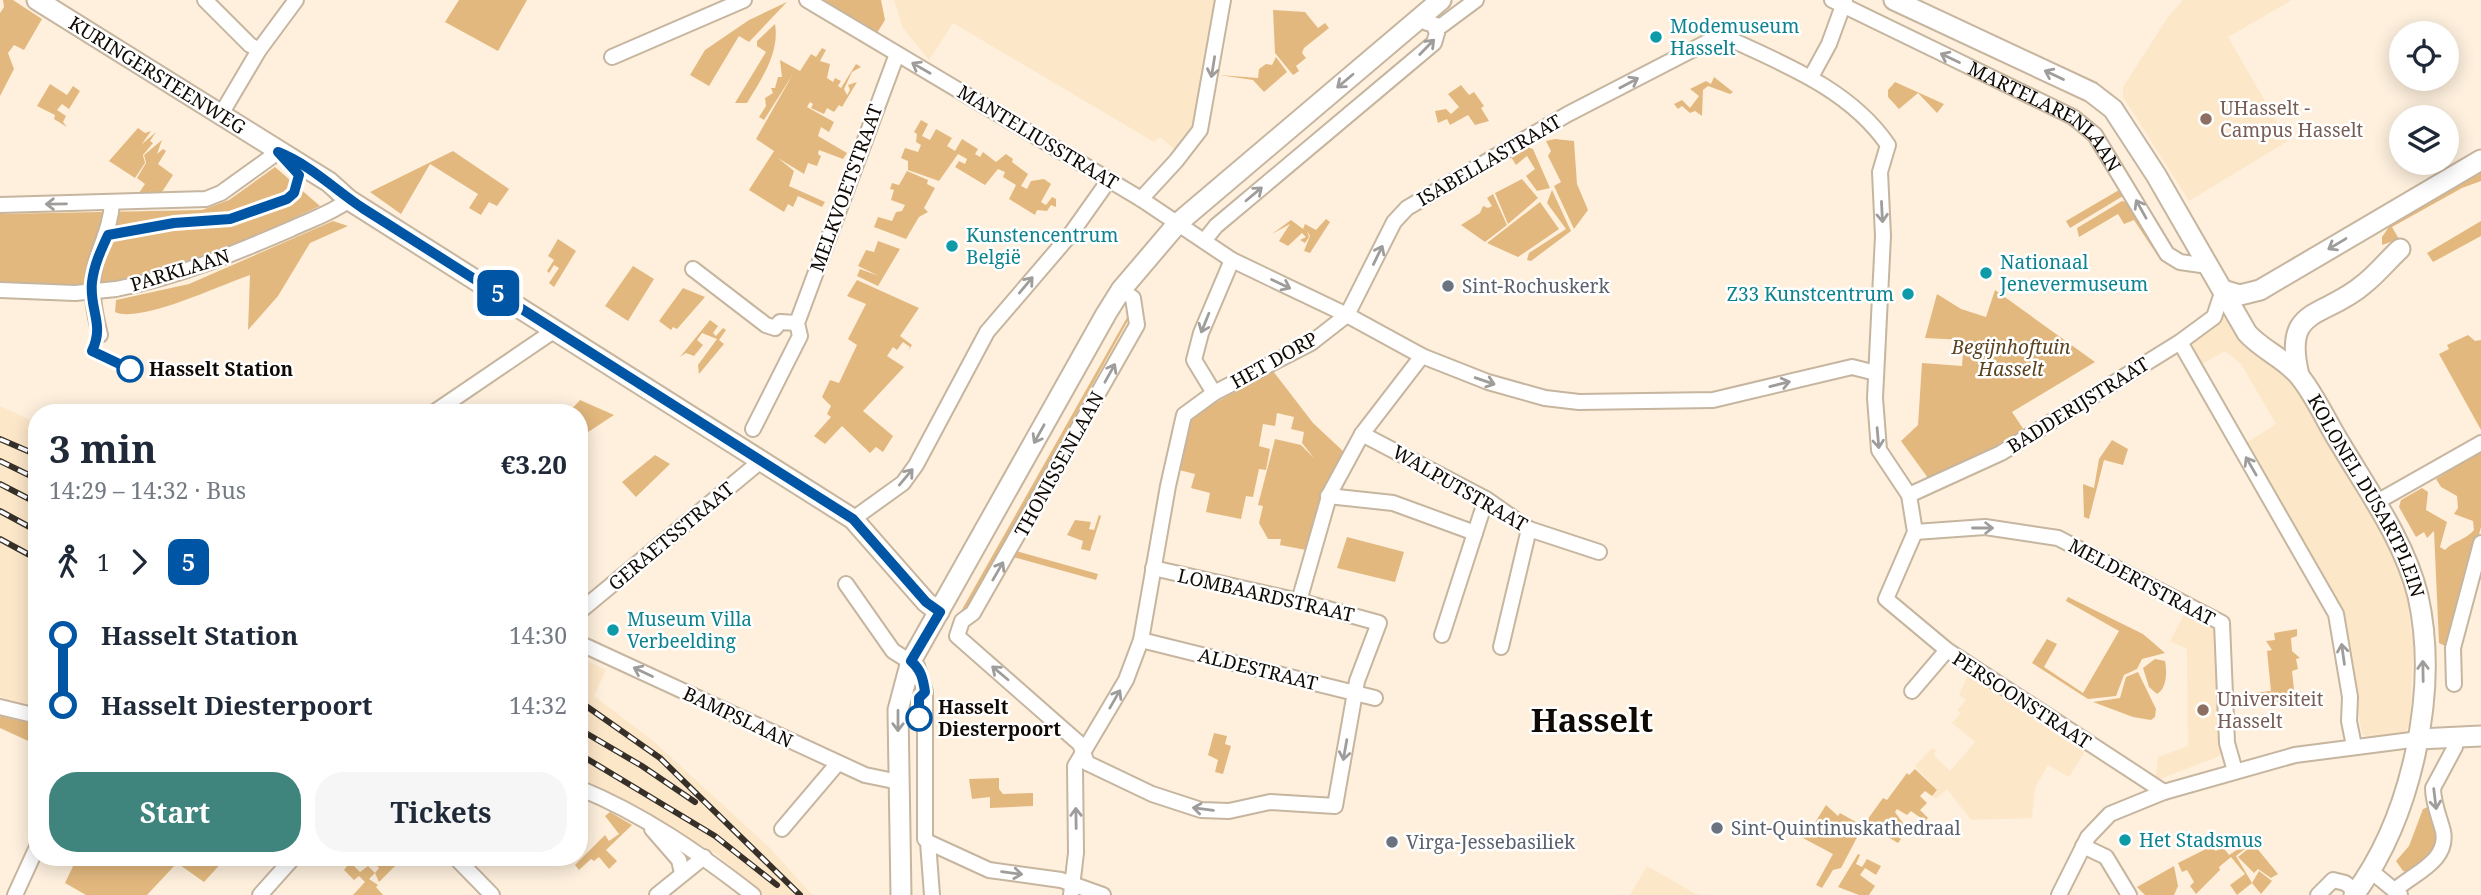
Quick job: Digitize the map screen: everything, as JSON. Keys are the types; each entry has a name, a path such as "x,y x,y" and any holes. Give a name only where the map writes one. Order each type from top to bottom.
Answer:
{"main road":[{"name":"KURINGERSTEENWEG","path":"37,0 329,182 343,196 853,519 926,602 940,612"},
{"name":"THONISSENLAAN","path":"901,895 898,709 911,661 1121,290 1178,222 1424,23 1441,0"},
{"name":"MARTELARENLAAN","path":"1894,0 2103,99 2156,175 2223,290"},
{"path":"2223,290 2241,295 2260,290 2481,160"},
{"path":"2299,375 2293,351 2297,330 2308,318 2364,285 2400,249"},
{"name":"KOLONEL DUSARTPLEIN","path":"2223,290 2247,333 2259,347 2299,375 2378,501 2417,594 2422,624 2423,687 2419,739 2398,816 2371,871 2355,893"},
{"path":"2419,739 2481,736"}],"street":[{"path":"205,0 250,45 259,50"},
{"path":"220,116 259,50 296,0"},
{"path":"612,57 744,0"},
{"name":"MANTELIUSSTRAAT","path":"807,0 1178,222"},
{"path":"1141,199 1177,161 1200,130 1223,0"},
{"name":"THONISSENLAAN","path":"1424,23 1441,26 1476,0"},
{"path":"1840,2 1829,44 1811,77 1852,106 1888,145 1880,172 1883,236 1876,373 1879,450 1909,495 1915,533"},
{"name":"MARTELARENLAAN","path":"1840,2 2073,117 2095,135 2167,254 2180,262 2208,266"},
{"path":"1204,241 1216,226 1434,43 1437,33 1424,23"},
{"name":"ISABELLASTRAAT","path":"1347,315 1394,222 1407,208 1568,114 1721,35 1811,77"},
{"name":"MELKVOETSTRAAT","path":"753,429 800,336 797,323 897,54"},
{"path":"0,205 206,199 221,193 278,152"},
{"path":"853,519 903,483 916,465 987,332 1070,235 1109,180"},
{"name":"PARKLAAN","path":"0,290 75,293 156,281 236,254 331,213 343,196"},
{"path":"100,335 92,283 96,262 108,235 113,202"},
{"name":"HET DORP","path":"1178,222 1231,260 1347,315 1311,343 1214,393 1194,360 1201,333 1231,260"},
{"path":"693,269 766,325 775,327 780,322 797,323"},
{"name":"THONISSENLAAN","path":"1082,754 1080,744 957,636 959,626 973,613 1137,325 1133,298 1121,290"},
{"name":"BADDERIJSTRAAT","path":"1909,495 2001,453 2180,342 2214,317 2223,290"},
{"path":"1347,315 1422,356 1488,382 1545,397 1579,402 1713,400 1852,367 1876,373"},
{"path":"446,404 555,330"},
{"path":"2180,342 2336,614 2350,697 2349,721 2354,746"},
{"path":"1299,601 1328,496 1362,433 1422,356"},
{"path":"1072,890 1076,853 1075,766 1126,680 1141,640 1184,415 1214,393"},
{"name":"WALPUTSTRAAT","path":"1362,433 1486,499 1529,529 1599,552"},
{"path":"2378,501 2481,443"},
{"name":"GERAETSSTRAAT","path":"588,605 762,460"},
{"path":"1328,496 1393,503 1475,533"},
{"path":"1442,635 1486,499"},
{"name":"MELDERTSTRAAT","path":"1915,533 1985,527 2058,538 2222,623 2227,743 2235,771"},
{"path":"1501,647 1529,529"},
{"name":"PERSOONSTRAAT","path":"1915,533 1886,599 1947,650 2164,792"},
{"path":"2454,684 2453,648 2481,542"},
{"name":"LOMBAARDSTRAAT","path":"1153,568 1299,601 1378,623 1357,681 1356,693"},
{"path":"846,584 893,651 911,661 921,672 925,692 925,838 989,870 1103,895"},
{"name":"ALDESTRAAT","path":"1141,640 1375,698"},
{"name":"BAMPSLAAN","path":"588,647 865,775 899,782"},
{"path":"1912,691 1947,650"},
{"path":"1082,754 1087,763 1141,789 1201,810 1229,811 1270,802 1335,806 1356,693"},
{"path":"0,707 28,714"},
{"path":"2371,871 2397,892 2438,858 2443,849 2442,829 2433,788 2455,747 2455,737"},
{"path":"2059,895 2085,841 2101,820 2110,814 2164,792 2295,755 2419,739"},
{"path":"782,829 838,763"},
{"path":"588,792 643,820 704,857 753,895"},
{"path":"643,820 679,860 682,873"},
{"path":"2085,841 2106,858 2129,895"},
{"path":"929,842 932,895"},
{"path":"657,895 704,857"},
{"path":"15,895 28,866"},
{"path":"260,895 286,866"},
{"path":"464,866 492,895"},
{"path":"2318,895 2333,880 2345,883 2355,893"}],"shaded area":[{"path":"894,0 1218,0 1197,128 1179,153 1160,137 1154,142 953,23 929,60 903,28"},
{"name":"UHasselt - Campus Hasselt","path":"2183,0 2292,0 2228,37 2288,141 2189,201 2123,97 2123,87 2168,17"},
{"path":"2225,313 2245,345 2292,383 2390,548 2406,589 2413,645 2410,724 2404,735 2376,740 2362,734 2339,605 2246,443 2276,424 2241,364 2225,351 2200,365 2193,352 2192,341"},
{"path":"0,406 28,419 28,705 0,697"},
{"name":"Universiteit Hasselt","path":"2186,611 2214,626 2222,755 2155,781 2158,757 2188,746 2187,649 2170,641"},
{"path":"588,661 606,670 594,696 652,740 770,848 812,895 764,895 716,854 617,796 588,782"},
{"path":"1968,675 2087,748 2069,777 2048,765 2035,788 2032,818 1971,820 1947,789 1936,799 1932,796 1937,790 1915,766 1932,748 1936,751 1934,755 1950,771 1975,742 1952,723 1961,713 1957,710 1966,700 1959,695"},
{"path":"1647,866 1696,894 1703,895 1630,895"}],"green space":[{"path":"3,0 13,0 42,19 24,50 14,45 8,53 14,69 0,96 0,13 4,7"},
{"path":"459,0 527,0 498,51 445,22"},
{"path":"824,0 881,0 885,20 877,33"},
{"path":"787,2 749,42 739,36 709,86 690,75 705,50 749,20"},
{"path":"1273,10 1305,12 1318,28 1325,23 1329,28 1304,48 1302,53 1306,58 1296,66 1299,71 1293,75 1275,53"},
{"path":"775,24 775,45 763,75 747,103 735,103 766,52 757,46 757,41"},
{"path":"822,48 826,50 820,61 830,64 827,78 833,82 835,78 841,81 838,86 841,88 856,64 861,67 852,72 844,89 847,95 850,90 848,85 857,82 842,107 839,105 834,112 827,108 824,114 811,108 813,104 810,102 807,107 834,122 829,132 821,127 818,136 847,153 843,159 819,150 818,154 821,156 817,166 808,163 804,174 778,158 794,171 789,186 825,202 822,207 798,196 793,207 788,204 784,212 749,190 774,151 756,139 793,74 764,120 759,117 766,106 765,98 773,93 771,88 775,88 778,77 782,77 780,60 800,71 811,54 816,57"},
{"path":"1276,57 1287,72 1264,92 1253,80 1219,75 1258,78 1259,69 1266,64 1272,65"},
{"path":"1714,77 1733,92 1730,94 1708,86 1703,90 1702,116 1695,111 1690,113 1682,106 1678,109 1674,104 1682,100 1690,108 1699,96 1690,89 1706,81 1711,84"},
{"path":"1895,82 1944,104 1937,113 1918,93 1899,109 1888,97 1888,90"},
{"path":"50,84 67,95 73,86 80,91 69,109 62,104 57,110 66,116 63,122 67,127 54,119 55,115 37,106"},
{"path":"1461,85 1469,95 1474,92 1484,106 1481,108 1489,121 1475,125 1468,115 1450,125 1447,119 1438,123 1435,111 1446,109 1451,114 1459,107 1448,94"},
{"path":"921,120 928,124 922,136 930,140 936,129 952,138 947,146 955,151 962,139 978,149 975,154 980,157 983,152 996,162 1006,154 1028,174 1021,186 1027,189 1031,181 1044,179 1051,184 1041,202 1046,205 1052,197 1056,199 1056,207 1051,205 1047,211 1037,210 1035,215 1009,199 1016,185 1003,177 1005,172 998,169 985,185 955,167 959,161 965,164 967,159 958,154 939,181 908,170 908,161 901,158 905,148 918,152 921,145 916,142 917,134 914,132"},
{"path":"138,128 145,133 151,131 130,161 142,144 156,132 150,141 153,143 143,155 145,163 135,178 109,161"},
{"path":"162,140 157,154 163,149 166,151 158,164 173,175 162,192 139,193 145,184 137,178 146,163 144,155"},
{"path":"1546,141 1574,141 1577,184 1588,210 1574,229 1554,186 1561,182 1548,156 1551,151"},
{"path":"1527,147 1533,149 1550,188 1537,191 1526,176 1535,169 1527,156 1516,165 1511,157"},
{"path":"453,151 509,189 497,206 489,202 481,215 469,208 478,194 430,164 401,214 370,192"},
{"path":"275,167 320,206 209,256 140,278 87,284 0,284 0,214 202,210 229,200"},
{"path":"2481,170 2481,181 2462,188 2392,227 2399,239 2382,245 2382,237 2391,224"},
{"path":"907,171 928,180 927,184 935,188 924,208 928,212 919,217 906,239 874,227 878,217 892,221 896,212 902,211 905,205 891,200 894,190 890,189 892,183 899,185"},
{"path":"1522,179 1538,198 1508,224 1495,193"},
{"path":"1552,190 1571,231 1531,261 1527,260 1529,253 1566,229 1547,203"},
{"path":"2119,190 2123,196 2070,228 2066,221"},
{"path":"1493,194 1507,225 1485,242 1461,225 1480,213 1483,206 1492,206 1487,198"},
{"path":"2122,201 2127,202 2161,261 2134,220 2124,224 2118,214 2079,237 2077,228"},
{"path":"1540,202 1559,229 1518,257 1487,243"},
{"path":"1326,219 1330,222 1310,253 1304,251 1310,236 1307,231 1309,237 1305,243 1300,240 1306,237 1302,233 1288,246 1279,241 1290,224 1272,234 1291,220 1303,229 1305,224 1316,230"},
{"path":"333,221 348,226 310,243 278,296 248,330 250,275 161,308 142,313 115,312 116,300 189,284"},
{"path":"2481,221 2481,236 2433,262 2427,253"},
{"path":"558,239 576,251 554,287 549,283 559,268 554,265 549,273 547,271 554,260 548,256"},
{"path":"878,241 900,249 878,286 857,276 860,269 879,276 858,266 866,250 874,252"},
{"path":"633,266 654,279 628,321 605,306"},
{"path":"857,280 919,308 900,336 912,345 908,351 910,347 903,342 897,350 893,347 887,356 904,367 863,411 893,436 883,452 876,447 870,453 842,426 825,444 814,436 831,417 827,414 831,406 822,397 830,380 839,383 857,345 848,339 866,304 847,296"},
{"path":"683,288 705,297 677,329 673,327 671,330 659,321"},
{"name":"Begijnhoftuin Hasselt","path":"1995,290 2095,362 2012,412 2024,430 1985,454 1928,478 1901,441 1918,425 1922,363 1962,366 1964,340 1925,338 1937,294 1961,309 1986,317"},
{"path":"1129,314 1131,315 964,616 960,613"},
{"path":"710,320 718,326 713,333 716,336 723,328 726,330 719,340 724,344 699,374 698,365 717,339 702,333 697,340 703,345 694,356 686,353 680,357"},
{"path":"2468,335 2475,341 2481,340 2481,430 2439,354 2449,349 2447,345"},
{"path":"1273,371 1313,423 1344,452 1327,484 1306,550 1280,545 1281,539 1268,539 1259,523 1263,506 1258,505 1275,439 1301,445 1314,458 1302,443 1304,432 1291,429 1294,417 1277,413 1275,426 1263,424 1259,446 1270,449 1266,470 1259,469 1253,497 1246,496 1241,519 1206,512 1210,493 1191,488 1195,474 1179,470 1188,427 1195,414"},
{"path":"580,400 614,415 588,432 588,404 576,404"},
{"path":"2112,440 2128,449 2123,465 2104,460 2089,519 2084,517 2083,484 2094,488 2099,459"},
{"path":"2481,451 2481,527 2449,648 2439,643 2434,531 2427,538 2424,532 2416,537 2399,507 2401,500 2422,488 2428,492 2426,510 2447,522 2440,547 2445,550 2467,536 2474,530 2473,521 2454,514 2458,508 2457,496 2441,487 2436,479"},
{"path":"655,455 670,464 636,497 622,482"},
{"path":"1099,515 1101,516 1090,551 1081,549 1083,541 1067,535 1075,520 1091,522 1089,529 1094,530"},
{"path":"1347,537 1404,552 1395,582 1337,568"},
{"path":"1016,551 1098,574 1096,580 1013,557"},
{"path":"2068,597 2143,634 2165,653 2142,659 2137,669 2124,675 2116,696 2088,699 2032,663 2047,639 2057,644 2044,667 2083,693 2119,631 2066,601"},
{"path":"2297,629 2297,636 2291,638 2292,651 2300,658 2296,659 2298,669 2292,671 2295,699 2253,705 2253,693 2271,691 2267,651 2272,650 2266,641 2275,640 2274,633"},
{"path":"2155,659 2165,661 2166,670 2166,679 2157,694 2149,687 2143,668"},
{"path":"2138,672 2156,709 2155,717 2151,720 2133,717 2093,702 2120,698 2126,677"},
{"path":"0,716 28,723 28,741 0,728"},
{"path":"1214,733 1227,736 1225,744 1231,746 1223,774 1215,772 1218,760 1208,755"},
{"path":"1915,769 1937,790 1932,796 1925,791 1920,796 1927,803 1920,810 1928,818 1925,821 1911,811 1907,815 1897,809 1895,812 1905,826 1894,834 1901,839 1898,843 1865,823 1883,798 1887,800 1907,773 1909,775"},
{"path":"999,778 999,789 1003,794 1033,793 1033,806 990,808 990,797 972,799 969,779"},
{"path":"1826,805 1838,816 1840,813 1863,826 1841,868 1833,870 1822,888 1816,885 1833,854 1801,837 1805,827 1811,829"},
{"path":"2428,807 2439,851 2411,874 2403,871 2396,861 2409,846 2423,809"},
{"path":"610,812 632,825 606,850 617,861 609,869 599,857 588,862 588,852 605,835 609,841 619,834 605,816"},
{"path":"2214,836 2217,840 2209,845 2216,851 2222,846 2229,855 2251,841 2278,874 2271,878 2258,869 2254,873 2238,857 2249,848 2256,850 2251,844 2236,856 2252,883 2237,895 2230,885 2245,874 2231,857 2196,894 2190,886 2194,882 2187,870 2182,872 2178,863 2206,849 2202,840"},
{"path":"1858,854 1860,855 1856,864 1862,867 1867,859 1881,866 1876,875 1865,868 1860,875 1875,886 1869,895 1859,895 1838,887"},
{"path":"73,866 174,866 147,895 86,895 65,883"},
{"path":"181,866 219,866 204,882"},
{"path":"347,866 354,866 360,872 368,866 375,873 369,879 378,885 376,887 383,895 353,895 365,882 359,876 354,880 344,870"},
{"path":"377,866 395,866 379,882 375,873 379,868"},
{"path":"2174,866 2178,886 2174,895 2145,895 2137,887"},
{"path":"2259,871 2272,881 2261,894 2252,883"}],"railway":[{"path":"0,439 28,451"},
{"path":"0,461 28,475"},
{"path":"0,484 28,498"},
{"path":"0,511 28,526"},
{"path":"0,539 28,554"},
{"path":"588,707 660,758 800,895"},
{"path":"588,734 695,802"},
{"path":"588,759 715,836 777,885"}],"bus line":[{"name":"5","path":"130,369 92,351 100,335 92,283 96,262 108,235 174,223 230,219 287,199 294,193 299,175 278,152 289,156 364,209 853,519 926,602 940,612 911,661 921,672 925,692 919,698 919,718"}],"place":[{"name":"Modemuseum Hasselt","path":"1656,37"},
{"name":"UHasselt - Campus Hasselt","path":"2206,119"},
{"name":"Kunstencentrum België","path":"952,246"},
{"name":"Nationaal Jenevermuseum","path":"1986,273"},
{"name":"Sint-Rochuskerk","path":"1448,286"},
{"name":"Z33 Kunstcentrum","path":"1908,294"},
{"name":"Hasselt Station","path":"130,369"},
{"name":"Museum Villa Verbeelding","path":"613,630"},
{"name":"Universiteit Hasselt","path":"2203,710"},
{"name":"Hasselt Diesterpoort","path":"919,718"},
{"name":"Sint-Quintinuskathedraal","path":"1717,828"},
{"name":"Het Stadsmus","path":"2125,840"},
{"name":"Virga-Jessebasiliek","path":"1392,842"}],"district":[{"name":"Hasselt","path":"1592,720"}]}
